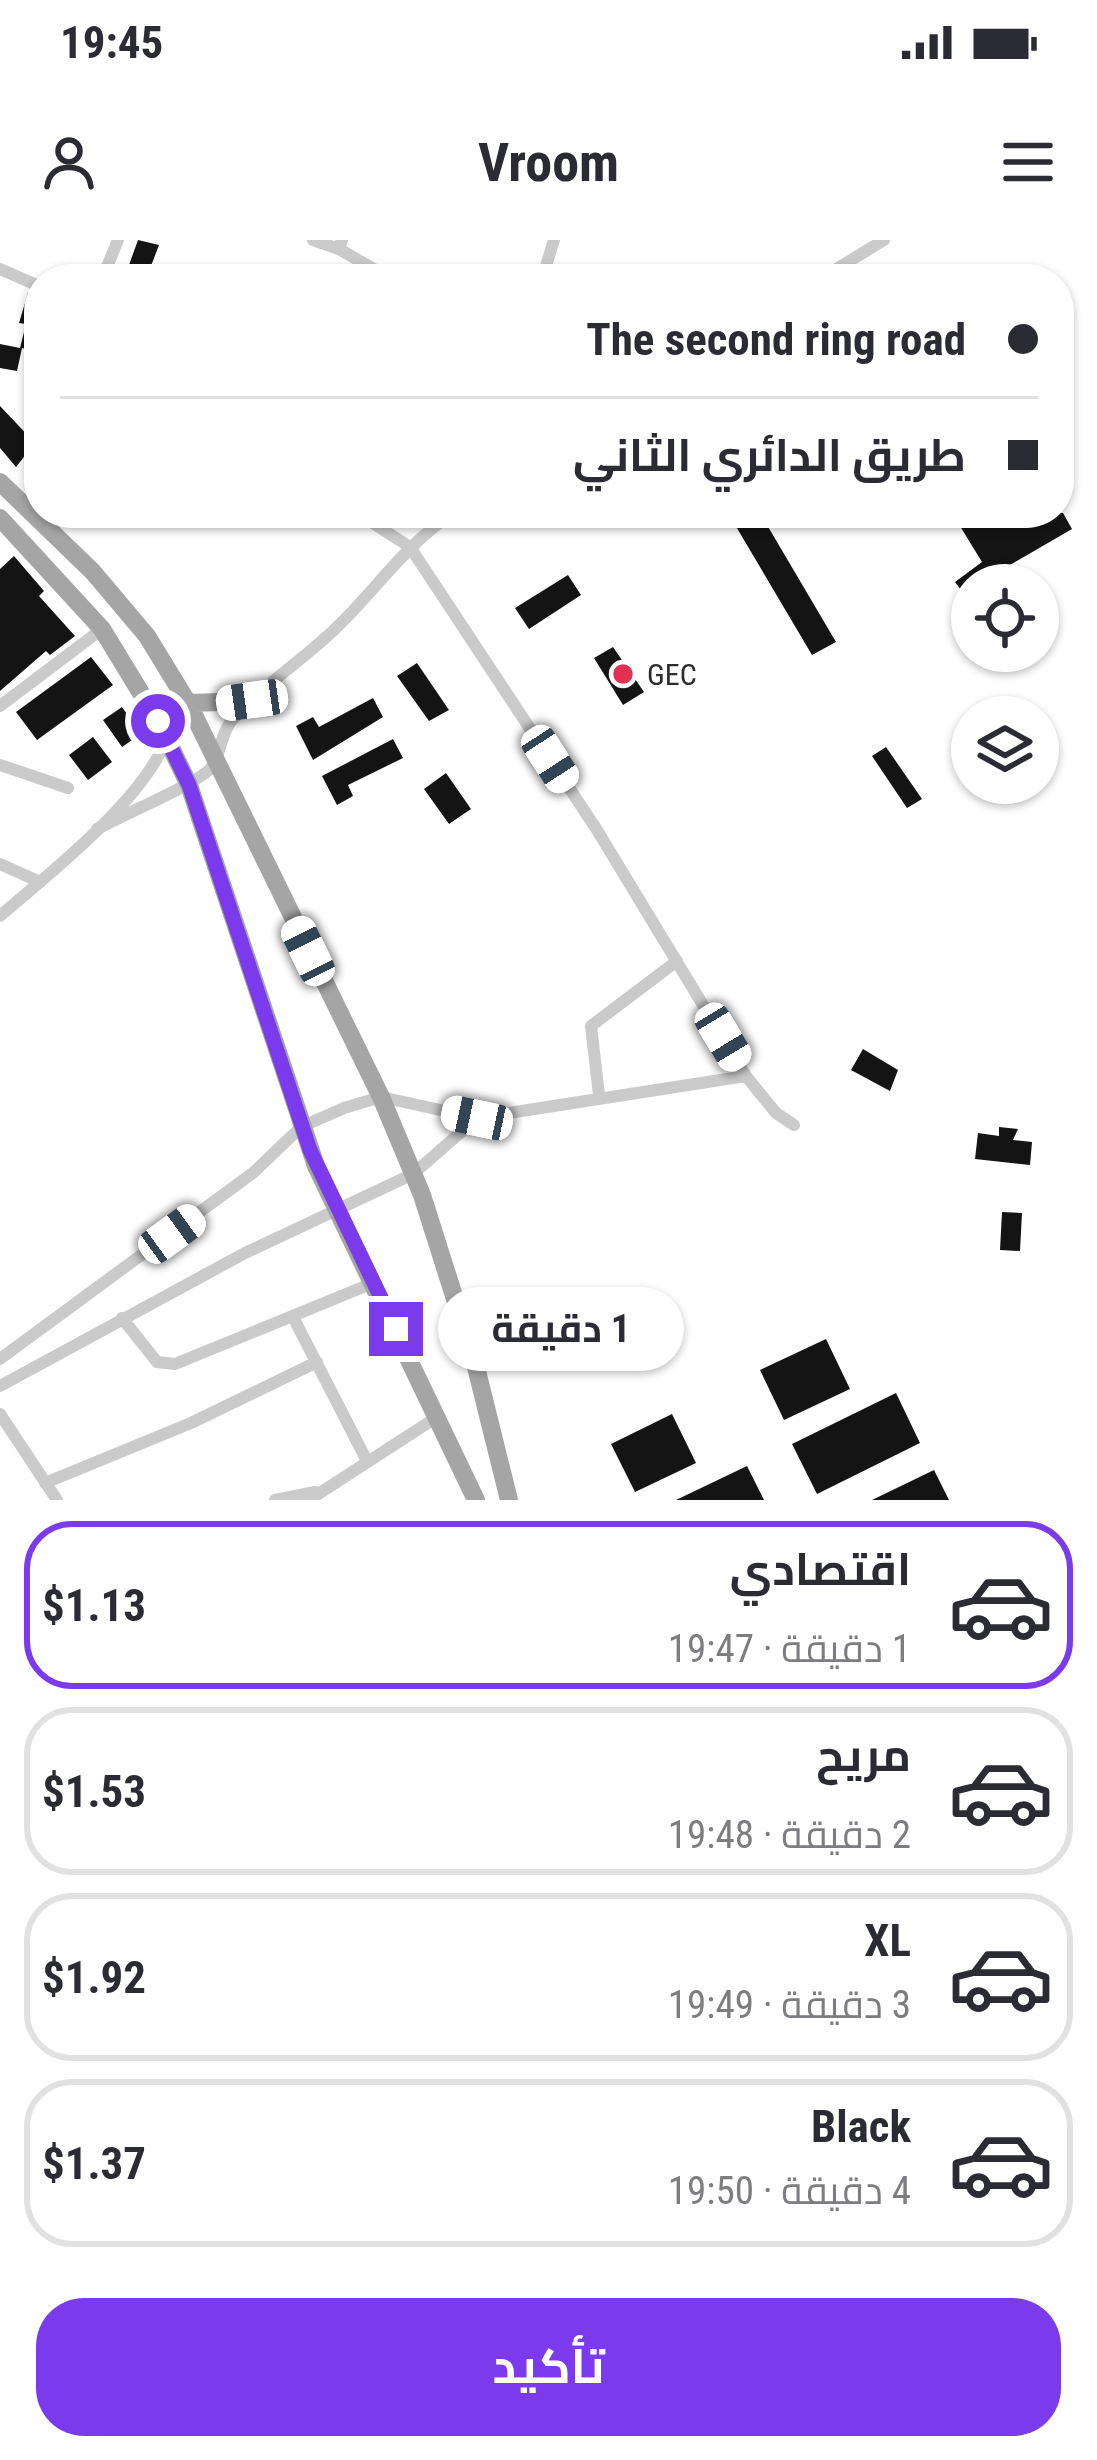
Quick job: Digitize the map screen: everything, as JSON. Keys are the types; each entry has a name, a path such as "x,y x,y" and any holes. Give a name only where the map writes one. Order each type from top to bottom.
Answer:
{"main road":[{"path":"0,482 24,505"},
{"path":"0,518 102,629 129,667 189,785 301,1127 335,1208 476,1500"},
{"path":"48,528 93,572 147,636 188,703 214,765 381,1097 413,1174 474,1359 509,1500"},
{"path":"188,703 252,700"}],"street":[{"path":"313,240 340,244 369,264"},
{"path":"845,264 884,240"},
{"path":"380,528 410,547 746,1076 776,1114 794,1125"},
{"path":"98,829 158,795 189,785 214,765 227,726 336,628 430,528"},
{"path":"0,548 16,535"},
{"path":"0,706 102,629"},
{"path":"0,916 98,829 152,770 166,740"},
{"path":"0,765 68,788"},
{"path":"0,864 40,882"},
{"path":"599,1095 591,1026 677,961"},
{"path":"0,1359 254,1172 301,1127 381,1097 477,1118 599,1095 746,1076"},
{"path":"0,1385 335,1208 413,1174 477,1118"},
{"path":"122,1318 157,1362 175,1364 373,1283"},
{"path":"293,1317 367,1461"},
{"path":"45,1483 191,1423 317,1362"},
{"path":"0,1414 57,1500"},
{"path":"274,1500 314,1496 437,1417"}],"building":[{"path":"138,240 159,245 152,264 129,264"},
{"path":"24,332 17,371 0,368 0,344 20,348"},
{"path":"0,406 24,431 24,457 16,467 0,448"},
{"path":"737,528 769,528 836,642 812,655"},
{"path":"961,528 1072,529 1012,564 979,564"},
{"path":"14,556 44,591 39,596 75,636 50,655 46,651 0,691 0,569"},
{"path":"568,575 581,595 529,629 515,608"},
{"path":"613,647 644,692 623,705 594,658"},
{"path":"91,657 113,685 37,740 16,712"},
{"path":"417,663 449,710 429,721 397,676"},
{"path":"373,698 383,717 313,760 296,726 313,717 319,727"},
{"path":"122,707 141,734 122,747 103,720"},
{"path":"93,737 112,762 88,780 69,755"},
{"path":"393,739 403,758 348,785 353,796 337,805 322,776"},
{"path":"886,747 922,799 907,808 872,756"},
{"path":"446,773 471,809 449,824 424,789"},
{"path":"863,1049 898,1070 890,1091 851,1070"},
{"path":"999,1127 1018,1129 1013,1140 1032,1142 1030,1165 975,1159 978,1133 999,1136"},
{"path":"1002,1212 1022,1213 1020,1251 1000,1250"},
{"path":"826,1339 850,1389 784,1420 760,1370"},
{"path":"896,1393 920,1443 817,1494 792,1444"},
{"path":"672,1414 696,1463 635,1492 611,1444"},
{"path":"747,1466 764,1500 676,1500"},
{"path":"934,1470 949,1500 872,1500"}],"place":[{"name":"GEC","path":"623,674"}],"route":[{"path":"158,721 189,785 310,1150 396,1329"}]}
